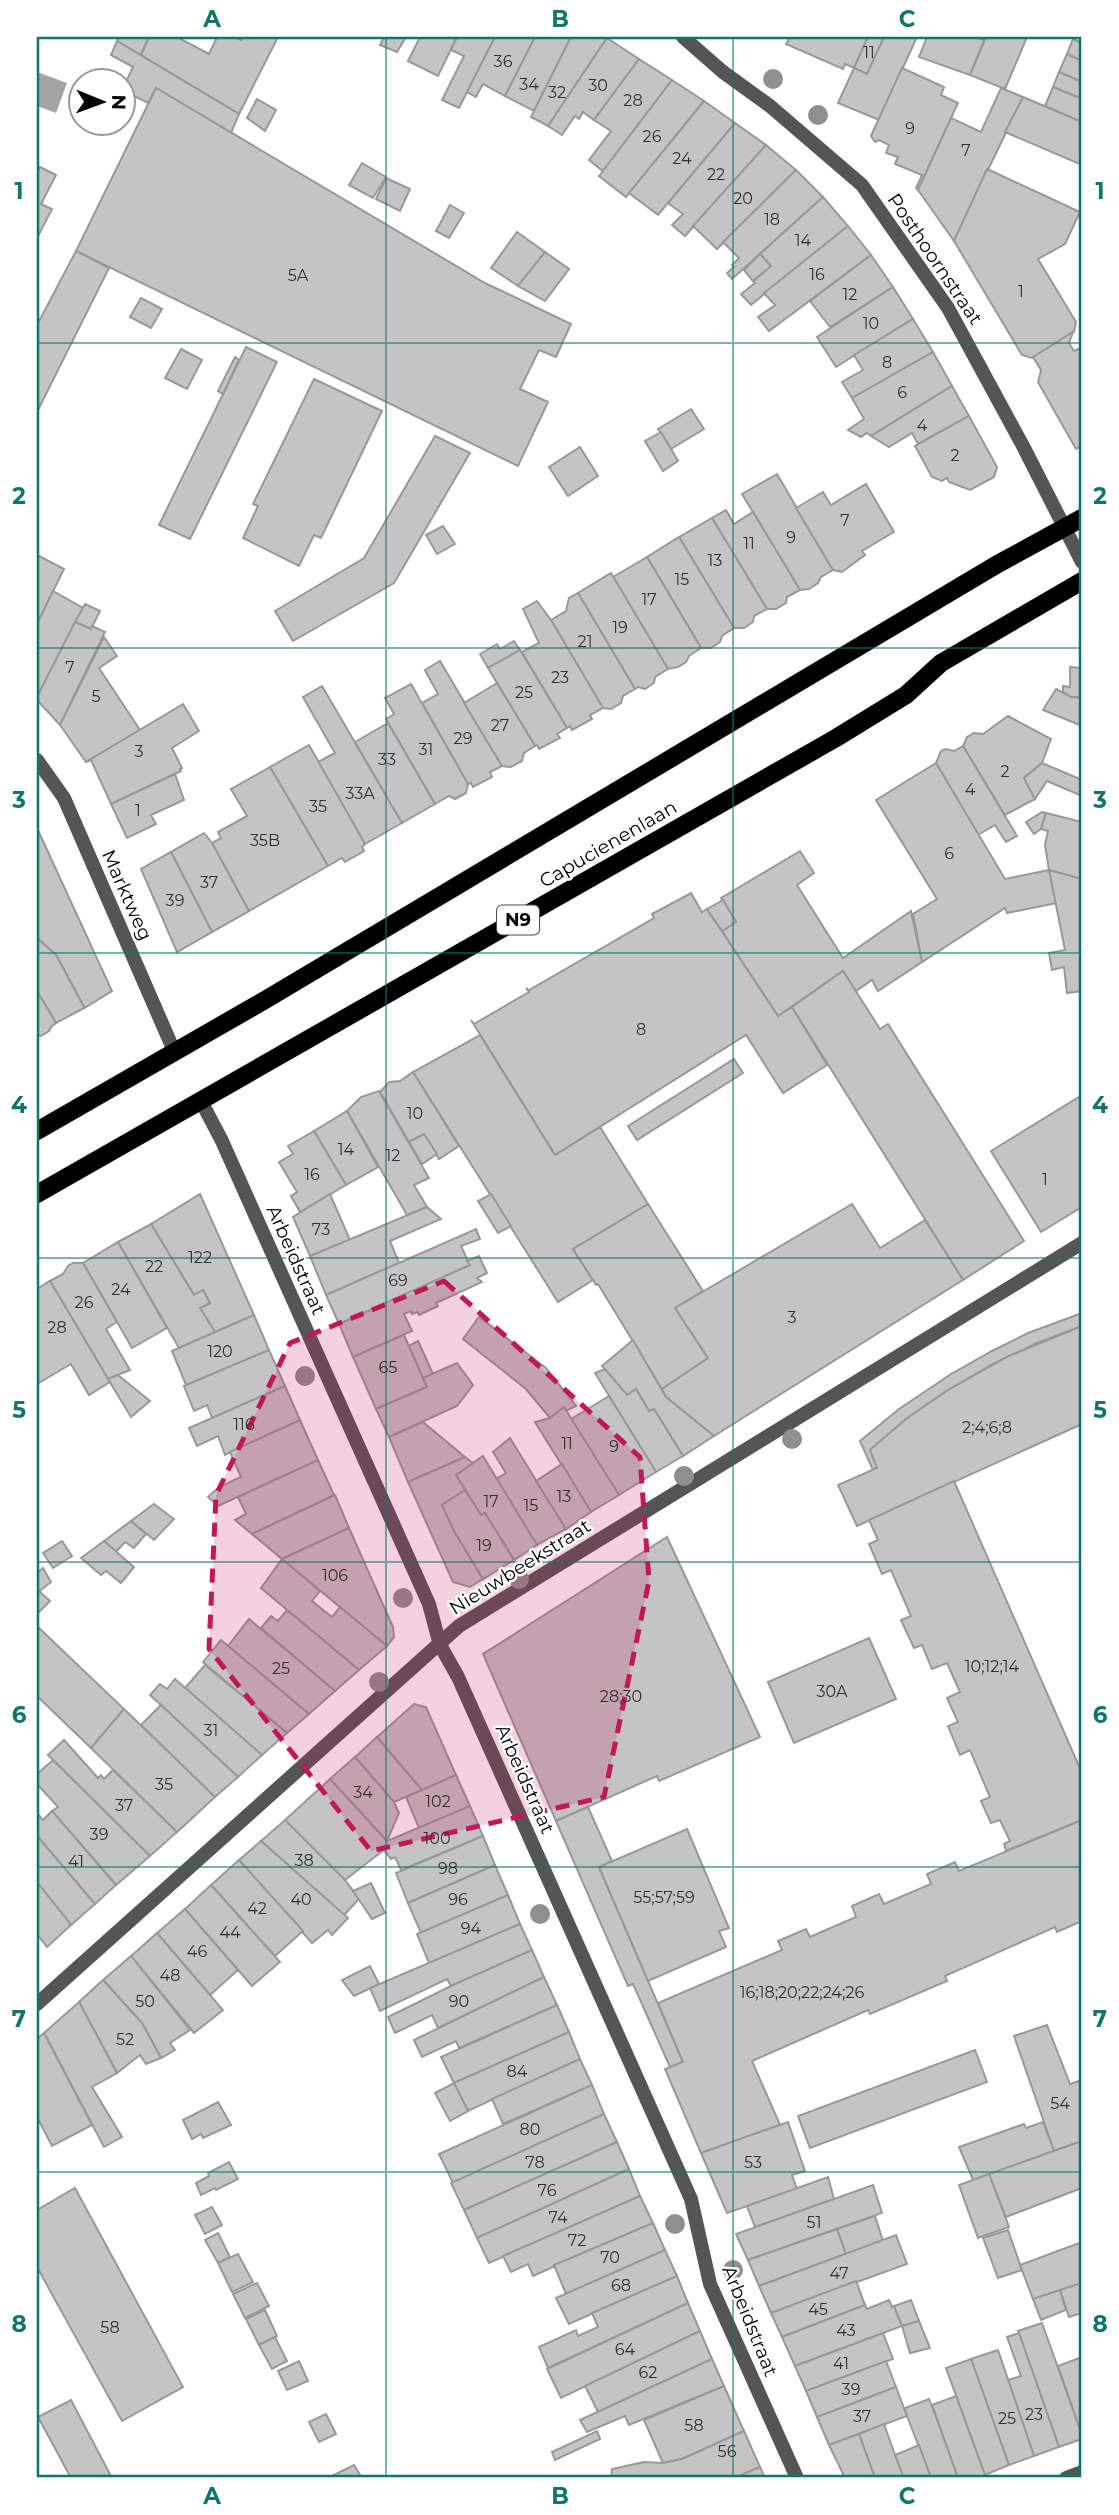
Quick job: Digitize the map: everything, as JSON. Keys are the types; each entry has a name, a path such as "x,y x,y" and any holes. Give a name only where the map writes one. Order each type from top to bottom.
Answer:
{"main road":[{"name":"Capucienenlaan","path":"37,1130 265,1000 996,565 1082,518"},
{"name":"Capucienenlaan","path":"37,1194 836,738 906,695 941,663 1082,581"}],"street":[{"name":"Posthoornstraat","path":"683,37 723,72 770,106 862,185 948,308 1082,562"},
{"name":"Marktweg","path":"37,760 64,798 174,1051"},
{"name":"Arbeidstraat","path":"201,1101 222,1141 429,1604 440,1645 458,1677 691,2199 710,2284 797,2478"},
{"name":"Nieuwbeekstraat","path":"37,2004 459,1626 1082,1242"},
{"path":"1066,2478 1082,2472"}],"highlighted area":[{"path":"444,1281 640,1457 649,1581 604,1797 371,1851 209,1649 216,1495 290,1343"}],"shaded area":[{"path":"37,72 66,83 56,113 37,106"}],"building":[{"path":"119,37 149,37 141,55 117,41"},
{"path":"149,37 177,37 209,54 217,37 234,37 241,40 243,37 278,37 239,114 141,55"},
{"path":"384,37 406,37 397,52 380,45"},
{"path":"420,37 457,37 438,76 408,61"},
{"path":"457,37 495,37 459,108 442,100 464,56 451,50"},
{"path":"495,37 535,37 505,96 483,84 476,97 467,92"},
{"path":"535,37 571,37 534,111 505,96"},
{"path":"571,37 607,38 548,126 531,117"},
{"path":"783,37 868,37 854,68 845,64 843,69 786,44 789,39"},
{"path":"868,37 884,37 867,74 854,68"},
{"path":"884,37 917,37 879,120 838,103 854,68 867,74"},
{"path":"927,37 975,37 984,40 970,75 919,57"},
{"path":"986,37 1027,37 1005,89 970,75"},
{"path":"607,38 639,59 594,120 583,112 579,119 575,116 562,135 548,126"},
{"path":"1073,39 1082,43 1082,61 1067,54"},
{"path":"117,41 239,114 231,133 156,88 148,103 136,97 136,66 111,55"},
{"path":"1067,54 1082,61 1082,82 1059,72"},
{"path":"639,59 672,80 603,171 589,160 611,131 594,120"},
{"path":"902,68 944,87 941,95 958,103 918,190 916,188 922,175 895,164 898,157 886,153 889,145 879,140 875,142 871,136"},
{"path":"1059,72 1082,82 1082,99 1053,87"},
{"path":"672,80 704,101 626,197 599,176"},
{"path":"1053,87 1082,99 1079,121 1045,106"},
{"path":"156,88 485,283 571,324 556,357 539,350 520,389 548,402 518,466 76,251 132,136 136,136 136,129"},
{"path":"1001,88 1023,97 954,241 918,190 951,118 981,132"},
{"path":"1023,97 1082,122 1082,165 1005,132"},
{"path":"257,99 276,110 265,131 247,118"},
{"path":"704,101 735,123 658,215 629,193"},
{"path":"735,123 766,145 685,236 672,225 683,214 668,203"},
{"path":"766,145 796,170 717,249 693,226"},
{"path":"362,163 386,177 373,198 349,185"},
{"path":"40,167 56,175 41,204 52,209 37,238 37,173"},
{"path":"987,169 1080,212 1065,244 1038,259 1076,322 1074,332 1032,358 1022,355 954,241"},
{"path":"796,170 823,197 732,279 727,273 739,258 723,242"},
{"path":"386,178 410,189 400,211 376,199"},
{"path":"823,197 848,226 751,305 741,294 771,266 760,254"},
{"path":"450,205 464,213 449,238 436,231"},
{"path":"848,226 871,255 769,331 758,317 775,305 764,293"},
{"path":"517,232 545,252 518,286 491,268"},
{"path":"76,251 109,268 37,412 37,325"},
{"path":"545,252 569,269 545,301 518,286"},
{"path":"760,254 771,266 753,281 744,270"},
{"path":"871,255 893,287 830,327 810,301"},
{"path":"893,287 913,319 836,367 817,337"},
{"path":"141,298 162,309 151,328 130,317"},
{"path":"913,319 933,352 852,398 842,382 863,370 854,355"},
{"path":"1073,332 1069,343 1074,351 1082,347 1082,446 1076,449 1038,382 1041,370 1033,357"},
{"path":"246,347 277,362 190,539 159,525"},
{"path":"181,349 202,360 187,389 165,378"},
{"path":"933,352 952,386 871,436 867,433 861,437 848,430 864,419 852,398"},
{"path":"235,357 239,360 223,394 218,391"},
{"path":"314,379 382,411 321,538 314,535 299,566 243,538 258,506 253,504"},
{"path":"952,386 969,416 918,444 912,433 889,447 871,436"},
{"path":"691,409 704,429 671,449 658,429"},
{"path":"969,416 997,467 994,477 970,490 949,482 947,478 942,481 932,477 915,446"},
{"path":"661,432 678,461 663,471 645,441"},
{"path":"435,436 470,453 394,583 293,641 275,611 364,558"},
{"path":"580,447 598,476 568,496 549,467"},
{"path":"777,474 833,570 809,589 800,590 742,494"},
{"path":"866,484 894,532 862,551 865,555 842,572 833,570 796,508 823,492 831,505"},
{"path":"726,510 734,524 753,512 800,590 787,597 786,603 776,609 767,609 713,520 712,518"},
{"path":"712,518 767,609 754,616 753,622 744,628 734,628 679,537"},
{"path":"443,526 455,544 437,554 426,535"},
{"path":"679,537 734,628 711,648 701,648 647,557"},
{"path":"37,555 64,569 37,624"},
{"path":"647,557 701,648 678,667 668,669 613,577"},
{"path":"611,573 668,669 655,677 654,683 645,689 635,689 578,593"},
{"path":"53,591 83,608 37,697 37,624"},
{"path":"578,593 635,689 623,696 621,703 611,709 603,708 551,620 566,611 569,598"},
{"path":"537,601 603,708 590,715 592,719 572,730 570,726 567,728 522,652 539,643 523,609"},
{"path":"85,604 100,611 91,629 75,622"},
{"path":"75,622 105,632 60,725 37,697"},
{"path":"104,637 117,656 99,668 140,730 86,762 60,725"},
{"path":"514,641 520,650 488,668 480,654 497,644 500,649"},
{"path":"520,650 567,728 557,734 560,738 539,749 488,668"},
{"path":"440,661 502,766 490,772 492,777 473,787 471,783 468,784 422,703 438,694 425,670"},
{"path":"1070,667 1082,668 1082,698 1071,697 1063,692 1063,686 1070,687"},
{"path":"497,683 535,746 524,753 522,761 511,767 502,766 464,703"},
{"path":"411,684 468,784 466,793 455,799 449,796 435,804 386,719 394,714 385,698"},
{"path":"322,686 402,823 365,844 318,762 335,753 303,697"},
{"path":"1056,689 1071,697 1082,698 1082,726 1043,710"},
{"path":"183,704 199,731 172,748 181,771 111,804 91,760 86,762"},
{"path":"1008,716 1051,739 1042,763 1024,778 1035,799 1005,815 963,746 967,737 974,733 983,734"},
{"path":"388,723 435,804 402,823 355,742"},
{"path":"309,745 365,844 362,847 364,851 345,862 342,858 328,866 270,767"},
{"path":"963,746 1017,836 1006,842 995,825 978,835 936,763 941,751 954,751"},
{"path":"936,763 1005,879 1049,870 1057,903 1007,913 1005,908 922,962 913,914 937,899 876,800"},
{"path":"1042,763 1082,780 1082,796 1047,781 1035,799 1024,778"},
{"path":"270,767 328,866 249,911 212,843 221,838 218,832 247,816 231,789"},
{"path":"175,774 184,800 151,815 156,824 127,838 111,804"},
{"path":"1042,812 1046,813 1041,829 1034,834 1026,822"},
{"path":"1046,813 1082,822 1082,879 1049,870 1045,845 1048,831 1041,829"},
{"path":"37,828 112,991 86,1007 56,955 37,938"},
{"path":"204,833 249,911 212,932 171,852"},
{"path":"800,851 814,873 797,885 843,958 911,911 922,962 878,991 872,980 856,991 843,971 778,1016 722,931 736,922 721,898"},
{"path":"171,852 212,932 177,952 141,869"},
{"path":"1049,870 1082,879 1082,991 1067,993 1064,967 1052,970 1049,953 1065,950"},
{"path":"691,893 702,912 707,909 778,1016 792,1007 827,1065 783,1093 746,1035 555,1155 471,1020 474,1024 529,992 526,988 529,990 654,918 652,914"},
{"path":"723,900 736,922 722,931 707,909"},
{"path":"37,938 56,955 86,1007 56,1023 37,991"},
{"path":"843,971 880,1029 888,1024 1024,1241 963,1280 792,1007"},
{"path":"37,991 56,1023 41,1036 37,1035"},
{"path":"480,1035 555,1155 600,1127 648,1204 573,1249 593,1280 558,1302 413,1072"},
{"path":"734,1059 743,1073 637,1140 628,1126"},
{"path":"413,1072 459,1146 439,1159 424,1134 409,1142 380,1092 389,1082 400,1081"},
{"path":"379,1091 429,1178 414,1185 427,1207 407,1215 347,1111 361,1097"},
{"path":"1082,1095 1082,1207 1041,1232 991,1151"},
{"path":"347,1111 378,1167 346,1185 314,1131"},
{"path":"314,1131 346,1185 300,1212 291,1196 297,1192 279,1162 293,1154 288,1146"},
{"path":"424,1134 437,1154 422,1164 409,1142"},
{"path":"200,1194 254,1315 215,1332 200,1308 210,1303 203,1290 194,1295 151,1224"},
{"path":"330,1194 350,1240 310,1256 293,1217"},
{"path":"491,1194 511,1226 498,1233 478,1201"},
{"path":"648,1204 703,1291 675,1308 708,1358 662,1389 598,1284 596,1285 573,1249"},
{"path":"852,1204 880,1248 925,1220 963,1280 714,1436 666,1397 662,1389 708,1358 675,1308"},
{"path":"427,1207 441,1219 390,1241 399,1263 326,1295 310,1256"},
{"path":"151,1224 194,1295 203,1290 210,1303 200,1308 215,1332 179,1348 118,1242"},
{"path":"476,1229 480,1239 461,1246 470,1265 339,1324 326,1295"},
{"path":"118,1242 167,1328 132,1348 83,1263"},
{"path":"479,1256 487,1273 477,1278 482,1282 436,1303 438,1306 419,1315 418,1312 412,1314 411,1311 404,1314 412,1331 353,1357 339,1324 470,1265 467,1261"},
{"path":"73,1263 83,1263 117,1322 106,1329 130,1370 108,1379 50,1281 63,1274"},
{"path":"50,1281 110,1382 89,1395 71,1364 37,1384 37,1289"},
{"path":"1082,1313 1082,1326 993,1364 906,1419 870,1450 877,1468 873,1470 860,1441 899,1409 951,1374 992,1351 1028,1333"},
{"path":"254,1315 269,1350 186,1385 172,1351"},
{"path":"479,1317 546,1368 576,1406 566,1411 564,1407 550,1418 526,1389 463,1339"},
{"path":"1082,1326 1082,1424 857,1526 838,1485 877,1468 870,1450 906,1419 948,1390 1009,1356"},
{"path":"404,1335 427,1387 376,1409 353,1357"},
{"path":"633,1340 666,1397 714,1436 683,1456 654,1409 649,1411 636,1389 627,1395 602,1366"},
{"path":"418,1341 433,1374 423,1378 409,1346"},
{"path":"269,1350 285,1386 212,1418 207,1405 194,1411 184,1386"},
{"path":"457,1363 473,1385 457,1406 389,1437 376,1409 427,1387 423,1378"},
{"path":"605,1369 627,1395 636,1389 649,1411 654,1409 683,1456 656,1472 595,1373"},
{"path":"118,1375 150,1401 131,1417 108,1379"},
{"path":"285,1386 300,1420 225,1455 218,1436 197,1446 189,1428"},
{"path":"609,1396 656,1472 619,1495 571,1419"},
{"path":"564,1407 619,1495 591,1512 535,1422 550,1418"},
{"path":"300,1420 318,1460 218,1506 208,1497 219,1487 241,1477 230,1452"},
{"path":"423,1422 465,1457 408,1482 389,1437"},
{"path":"510,1438 566,1529 537,1545 496,1479 506,1473 493,1452"},
{"path":"483,1456 537,1545 514,1560 485,1513 481,1515 456,1475"},
{"path":"465,1457 473,1463 456,1475 465,1490 442,1505 454,1531 483,1579 470,1587 453,1582 408,1482"},
{"path":"318,1460 334,1495 252,1534 235,1520 246,1514 238,1497"},
{"path":"562,1464 591,1512 566,1529 536,1481"},
{"path":"954,1481 1082,1773 1082,1820 1006,1851 1004,1844 1010,1841 1000,1820 991,1823 981,1801 990,1797 970,1750 960,1755 948,1726 958,1722 947,1698 960,1692 947,1663 932,1669 922,1645 914,1648 901,1620 911,1616 891,1570 882,1574 869,1544 878,1540 869,1520"},
{"path":"465,1490 481,1515 485,1513 514,1560 483,1579 454,1531 442,1505"},
{"path":"335,1495 349,1528 282,1559 252,1534"},
{"path":"154,1504 174,1519 154,1540 131,1521"},
{"path":"131,1521 146,1534 134,1548 125,1542 116,1552 104,1541"},
{"path":"349,1528 393,1627 394,1637 387,1646 282,1559"},
{"path":"667,1537 760,1737 659,1781 657,1776 556,1821 483,1654"},
{"path":"62,1541 72,1556 53,1568 43,1553"},
{"path":"104,1541 134,1567 121,1583 106,1571 101,1575 81,1558"},
{"path":"282,1559 320,1591 312,1601 332,1617 340,1607 387,1646 359,1670 261,1588"},
{"path":"43,1568 51,1582 37,1593 37,1573"},
{"path":"39,1591 50,1601 37,1614 37,1593"},
{"path":"287,1610 359,1670 335,1691 261,1628 271,1616 278,1621"},
{"path":"249,1619 335,1691 309,1714 228,1646"},
{"path":"37,1626 124,1709 91,1748 37,1696"},
{"path":"869,1638 896,1699 794,1743 768,1682"},
{"path":"221,1640 309,1714 287,1733 203,1662"},
{"path":"205,1665 287,1733 262,1755 185,1688"},
{"path":"175,1679 262,1755 238,1777 150,1695 160,1684 167,1689"},
{"path":"414,1704 426,1707 456,1775 422,1790 377,1737"},
{"path":"161,1705 238,1777 215,1797 141,1725"},
{"path":"124,1709 215,1797 177,1832 91,1748"},
{"path":"377,1737 422,1790 394,1802 355,1757"},
{"path":"64,1740 98,1778 101,1775 104,1779 113,1770 177,1832 150,1856 48,1755"},
{"path":"355,1757 394,1802 399,1813 387,1841 330,1779"},
{"path":"53,1760 150,1856 116,1885 52,1811 58,1807 37,1784 37,1774"},
{"path":"456,1775 470,1806 419,1828 406,1797"},
{"path":"330,1779 387,1841 384,1850 345,1880 285,1820"},
{"path":"470,1806 483,1836 401,1870 395,1857 391,1859 384,1850 387,1841"},
{"path":"588,1807 612,1861 599,1867 683,2062 670,2067 633,1984 628,1986 556,1821"},
{"path":"52,1811 116,1885 95,1904 37,1836 37,1813 43,1820"},
{"path":"285,1820 345,1880 359,1899 344,1915 261,1841"},
{"path":"1082,1820 1082,1921 1057,1932 1055,1927 945,1976 947,1981 870,2014 868,2010 752,2061 780,2125 701,2153 665,2069 683,2062 658,2003 782,1950 778,1941 806,1929 810,1937 856,1917 852,1906 879,1894 884,1904 931,1884 927,1874 955,1862 959,1871"},
{"path":"687,1829 729,1928 719,1931 726,1947 648,1981 599,1867"},
{"path":"37,1836 95,1904 71,1925 37,1882"},
{"path":"483,1836 495,1865 408,1903 396,1873"},
{"path":"261,1841 348,1918 332,1935 328,1930 312,1943 239,1860"},
{"path":"239,1860 303,1931 275,1956 211,1885"},
{"path":"495,1865 508,1895 421,1933 408,1903"},
{"path":"37,1882 71,1925 47,1947 37,1934"},
{"path":"371,1883 385,1913 372,1919 353,1891"},
{"path":"211,1885 280,1962 252,1986 185,1909"},
{"path":"508,1895 520,1924 429,1963 417,1934"},
{"path":"185,1909 238,1970 210,1995 157,1933"},
{"path":"520,1924 532,1950 451,1986 447,1979 380,2011 370,1988"},
{"path":"157,1933 223,2010 194,2033 131,1956"},
{"path":"532,1950 544,1977 438,2028 432,2015 395,2033 388,2017"},
{"path":"131,1956 190,2030 170,2043 175,2050 161,2058 142,2023 103,1980"},
{"path":"370,1966 379,1984 354,1996 342,1980"},
{"path":"544,1977 557,2005 459,2048 456,2041 422,2057 414,2040"},
{"path":"103,1980 142,2023 161,2058 146,2064 140,2055 117,2073 79,2002"},
{"path":"79,2002 117,2073 92,2087 122,2137 104,2147 44,2033"},
{"path":"557,2005 569,2032 454,2083 441,2057"},
{"path":"1047,2025 1070,2084 1082,2080 1082,2141 1054,2151 1014,2036"},
{"path":"569,2032 580,2059 468,2111 454,2083"},
{"path":"44,2033 92,2125 52,2146 37,2117 37,2039"},
{"path":"975,2050 987,2082 810,2148 798,2116"},
{"path":"580,2059 592,2085 503,2124 492,2099"},
{"path":"454,2083 468,2111 450,2121 435,2093"},
{"path":"592,2085 604,2114 453,2183 439,2154"},
{"path":"218,2102 231,2125 203,2138 201,2134 192,2139 183,2120"},
{"path":"604,2114 617,2142 464,2210 451,2183"},
{"path":"788,2122 805,2171 792,2175 797,2189 727,2213 701,2153"},
{"path":"1043,2122 1054,2151 973,2180 959,2147 1024,2124 1026,2128"},
{"path":"1082,2141 1082,2188 1006,2217 989,2174"},
{"path":"617,2142 629,2169 477,2238 464,2210"},
{"path":"229,2162 238,2179 201,2195 196,2183"},
{"path":"629,2169 640,2196 489,2263 477,2238"},
{"path":"989,2174 1009,2227 978,2238 959,2185"},
{"path":"828,2177 834,2199 755,2227 747,2206"},
{"path":"873,2185 882,2213 748,2260 736,2234"},
{"path":"75,2188 183,2387 122,2421 37,2267 37,2210"},
{"path":"640,2196 653,2223 533,2276 528,2264 511,2272 503,2256"},
{"path":"212,2207 222,2225 205,2234 195,2215"},
{"path":"875,2216 883,2241 846,2254 837,2229"},
{"path":"653,2223 665,2250 566,2294 554,2265"},
{"path":"837,2229 846,2254 759,2286 748,2260"},
{"path":"1008,2230 1022,2270 998,2278 983,2238"},
{"path":"218,2233 230,2257 218,2263 205,2240"},
{"path":"896,2235 907,2264 771,2313 759,2286"},
{"path":"1082,2242 1082,2283 1033,2299 1020,2265"},
{"path":"665,2250 677,2276 569,2324 556,2298"},
{"path":"238,2254 253,2282 232,2292 218,2263"},
{"path":"677,2276 688,2303 548,2368 539,2347 576,2330 578,2336 598,2327 592,2313"},
{"path":"856,2281 865,2305 782,2337 771,2313"},
{"path":"257,2283 269,2306 245,2318 233,2294"},
{"path":"1082,2283 1082,2313 1069,2317 1060,2290"},
{"path":"1060,2290 1066,2310 1041,2320 1033,2299"},
{"path":"889,2300 902,2326 795,2366 782,2337 865,2305 867,2309"},
{"path":"911,2300 919,2321 902,2326 894,2306"},
{"path":"688,2303 700,2331 561,2398 547,2369"},
{"path":"265,2310 277,2336 259,2345 246,2319"},
{"path":"919,2321 930,2348 910,2353 902,2326"},
{"path":"1042,2323 1082,2435 1082,2439 1059,2447 1018,2331"},
{"path":"700,2331 712,2359 598,2412 585,2386"},
{"path":"883,2333 893,2359 806,2391 795,2366"},
{"path":"1019,2333 1059,2447 1034,2456 1008,2380 1021,2376 1007,2337"},
{"path":"275,2337 287,2361 272,2369 259,2345"},
{"path":"998,2350 1034,2456 1009,2465 971,2359"},
{"path":"1082,2357 1082,2435 1058,2366"},
{"path":"712,2359 724,2386 629,2425 625,2416 587,2432 580,2420"},
{"path":"971,2359 1009,2465 985,2475 946,2368"},
{"path":"299,2361 308,2381 287,2390 278,2371"},
{"path":"886,2361 896,2387 817,2417 806,2391"},
{"path":"724,2386 744,2431 682,2459 663,2463 644,2420"},
{"path":"896,2387 907,2416 829,2445 817,2417"},
{"path":"956,2396 985,2475 975,2478 958,2478 932,2405"},
{"path":"929,2399 958,2478 931,2478 907,2416 905,2408"},
{"path":"71,2400 112,2478 71,2478 38,2417"},
{"path":"326,2414 336,2434 319,2442 309,2422"},
{"path":"884,2424 904,2478 875,2478 859,2434"},
{"path":"597,2431 600,2439 555,2460 552,2452"},
{"path":"744,2431 760,2467 734,2478 611,2478 612,2469 644,2462 663,2463 682,2459"},
{"path":"859,2434 875,2478 845,2478 829,2445"},
{"path":"919,2445 931,2478 904,2478 895,2455"},
{"path":"354,2465 362,2478 328,2478"},
{"path":"760,2467 765,2478 734,2478"}]}
